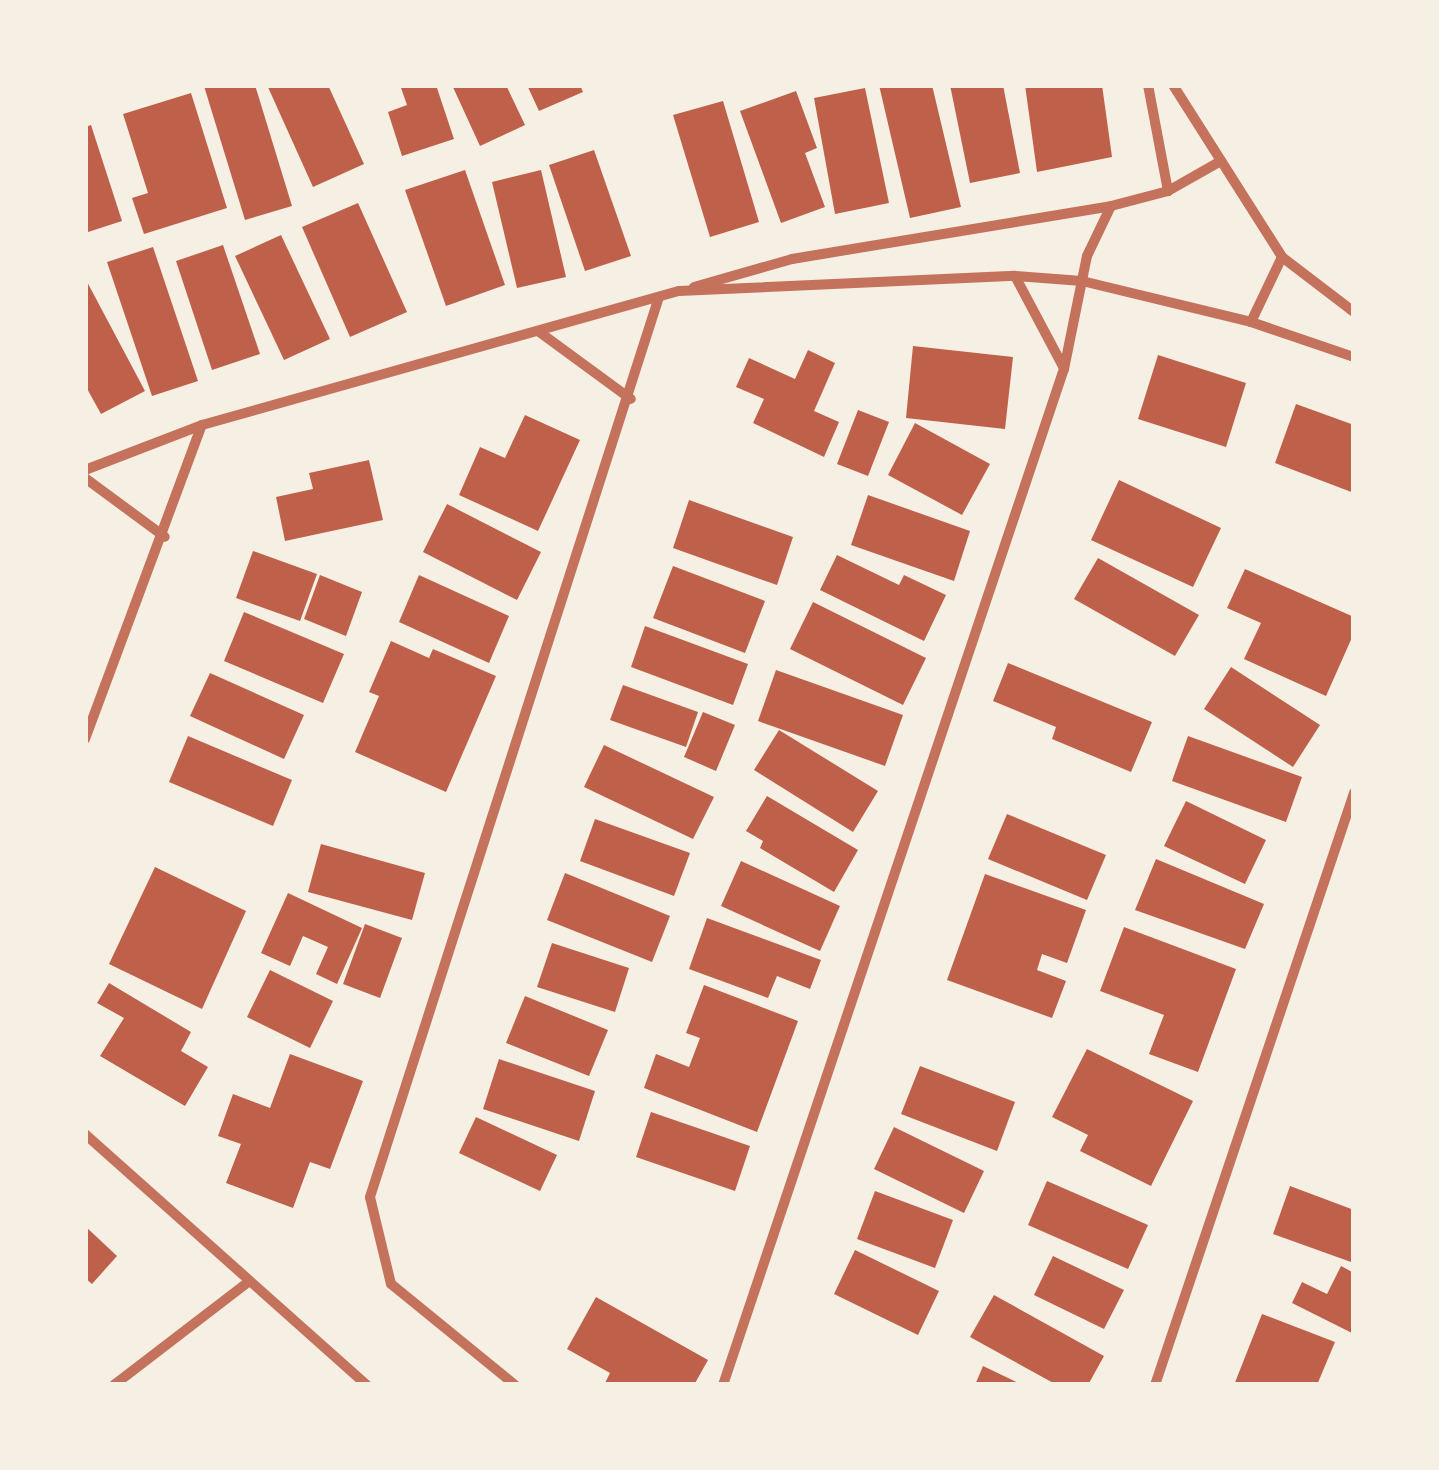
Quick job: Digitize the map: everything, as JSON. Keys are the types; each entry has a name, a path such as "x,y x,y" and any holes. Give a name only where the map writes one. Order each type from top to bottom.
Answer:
{"street":[{"path":"1148,85 1168,191"},
{"path":"1174,85 1282,257 1354,312"},
{"path":"85,470 202,424 792,258 1111,206 1168,191 1221,161"},
{"path":"723,1385 1064,369 1082,282 1111,206"},
{"path":"1252,322 1282,257"},
{"path":"679,292 1014,276 1082,282 1252,322 1354,358"},
{"path":"1014,276 1064,369"},
{"path":"514,1385 391,1284 370,1197 631,400 659,297"},
{"path":"538,332 631,400"},
{"path":"85,739 165,537 202,424"},
{"path":"85,478 165,537"},
{"path":"1154,1385 1354,793"},
{"path":"85,1134 368,1385"},
{"path":"114,1385 248,1282"}],"building":[{"path":"255,85 292,206 245,220 204,86"},
{"path":"267,85 328,85 364,164 313,187"},
{"path":"400,85 436,85 454,139 402,156 388,112 407,105"},
{"path":"452,85 506,85 525,125 480,146"},
{"path":"527,85 580,85 583,92 539,111"},
{"path":"879,85 932,85 961,207 910,218"},
{"path":"950,85 1003,85 1020,173 970,183"},
{"path":"1025,85 1102,85 1112,157 1037,172"},
{"path":"865,88 889,203 835,214 814,98"},
{"path":"796,91 817,148 805,153 825,207 781,223 740,111"},
{"path":"191,93 227,208 144,234 132,198 148,193 123,114"},
{"path":"723,101 759,222 710,237 673,115"},
{"path":"91,125 122,221 85,233 85,127"},
{"path":"594,150 631,256 585,271 549,165"},
{"path":"465,170 505,285 446,306 405,190"},
{"path":"541,170 566,277 517,288 492,182"},
{"path":"358,203 407,312 350,337 302,227"},
{"path":"281,235 330,339 284,360 235,256"},
{"path":"223,245 260,354 212,370 176,261"},
{"path":"153,247 198,381 152,396 107,262"},
{"path":"85,278 145,391 101,414 85,385"},
{"path":"913,346 1013,357 1005,429 906,418"},
{"path":"808,350 835,363 814,411 839,422 824,457 753,423 764,399 736,387 749,358 795,379"},
{"path":"1158,355 1246,383 1226,447 1138,419"},
{"path":"1296,404 1354,425 1354,493 1275,463"},
{"path":"858,410 889,422 868,476 837,464"},
{"path":"525,415 580,440 538,531 459,495 480,447 505,458"},
{"path":"915,423 990,464 962,515 888,475"},
{"path":"369,460 383,520 285,541 276,497 313,489 309,473"},
{"path":"1119,480 1221,528 1193,587 1091,540"},
{"path":"868,495 970,531 954,581 851,545"},
{"path":"689,500 793,537 777,585 673,548"},
{"path":"447,504 541,552 517,600 423,552"},
{"path":"253,551 317,574 300,621 236,598"},
{"path":"837,555 899,585 904,575 946,595 924,641 820,590"},
{"path":"1098,558 1199,615 1175,656 1074,599"},
{"path":"673,566 765,601 745,653 653,618"},
{"path":"1245,569 1354,617 1354,633 1326,696 1244,659 1261,623 1227,608"},
{"path":"320,575 362,592 346,636 304,619"},
{"path":"419,575 509,616 489,663 399,622"},
{"path":"813,602 926,658 903,705 790,649"},
{"path":"244,612 344,654 323,703 224,661"},
{"path":"645,626 748,664 733,705 631,667"},
{"path":"391,641 429,658 433,649 496,676 446,792 355,752 379,696 369,692"},
{"path":"1008,663 1152,722 1131,772 1052,739 1056,727 993,701"},
{"path":"1231,667 1320,725 1293,767 1204,709"},
{"path":"776,670 903,715 885,766 758,721"},
{"path":"210,673 304,715 284,759 190,716"},
{"path":"623,685 698,712 686,747 610,720"},
{"path":"703,712 735,725 716,771 684,757"},
{"path":"779,730 878,791 853,832 754,770"},
{"path":"188,736 292,780 273,826 169,782"},
{"path":"1188,736 1302,777 1286,822 1172,781"},
{"path":"604,745 714,797 693,839 584,787"},
{"path":"767,796 858,850 834,892 760,848 763,841 746,831"},
{"path":"1186,801 1266,840 1245,884 1164,846"},
{"path":"1007,814 1106,855 1087,900 988,859"},
{"path":"595,819 690,853 674,896 580,861"},
{"path":"321,844 425,873 412,920 308,892"},
{"path":"1156,859 1264,904 1245,949 1135,910"},
{"path":"741,861 840,906 820,951 721,906"},
{"path":"155,867 246,911 202,1009 109,964"},
{"path":"565,873 670,916 652,962 547,920"},
{"path":"985,874 1086,910 1067,963 1042,954 1037,970 1066,981 1052,1018 947,980"},
{"path":"288,893 362,928 337,984 316,974 328,947 303,936 290,966 261,953"},
{"path":"707,918 821,960 810,989 777,976 768,998 689,969"},
{"path":"365,924 402,938 380,998 343,984"},
{"path":"1124,927 1236,969 1198,1072 1149,1054 1164,1015 1100,991"},
{"path":"552,943 629,968 615,1012 537,987"},
{"path":"270,970 333,1001 310,1048 247,1017"},
{"path":"109,983 191,1032 181,1051 208,1067 185,1106 100,1056 124,1018 97,1003"},
{"path":"704,985 798,1021 757,1132 644,1088 656,1054 689,1067 700,1038 686,1033"},
{"path":"525,996 608,1030 589,1076 506,1043"},
{"path":"1087,1049 1193,1101 1151,1186 1080,1151 1088,1135 1052,1117"},
{"path":"290,1054 363,1081 330,1169 310,1162 293,1208 226,1183 241,1144 218,1136 233,1094 270,1108"},
{"path":"499,1059 595,1091 579,1141 483,1109"},
{"path":"920,1066 1015,1102 997,1151 901,1114"},
{"path":"651,1112 750,1146 735,1191 636,1157"},
{"path":"476,1117 557,1155 540,1191 459,1153"},
{"path":"894,1127 984,1171 964,1213 874,1169"},
{"path":"1047,1181 1148,1225 1128,1269 1028,1225"},
{"path":"1290,1186 1354,1210 1351,1262 1273,1234"},
{"path":"875,1191 953,1220 935,1268 857,1239"},
{"path":"85,1226 117,1256 92,1284 85,1278"},
{"path":"855,1250 939,1291 918,1335 834,1294"},
{"path":"1053,1256 1124,1290 1104,1329 1034,1295"},
{"path":"1341,1266 1354,1273 1354,1334 1292,1303 1302,1282 1327,1294"},
{"path":"994,1295 1104,1356 1088,1385 1057,1385 970,1337"},
{"path":"596,1297 708,1360 694,1385 604,1385 610,1373 567,1349"},
{"path":"1262,1314 1335,1342 1317,1385 1234,1385"},
{"path":"983,1366 1023,1385 975,1385"}]}
